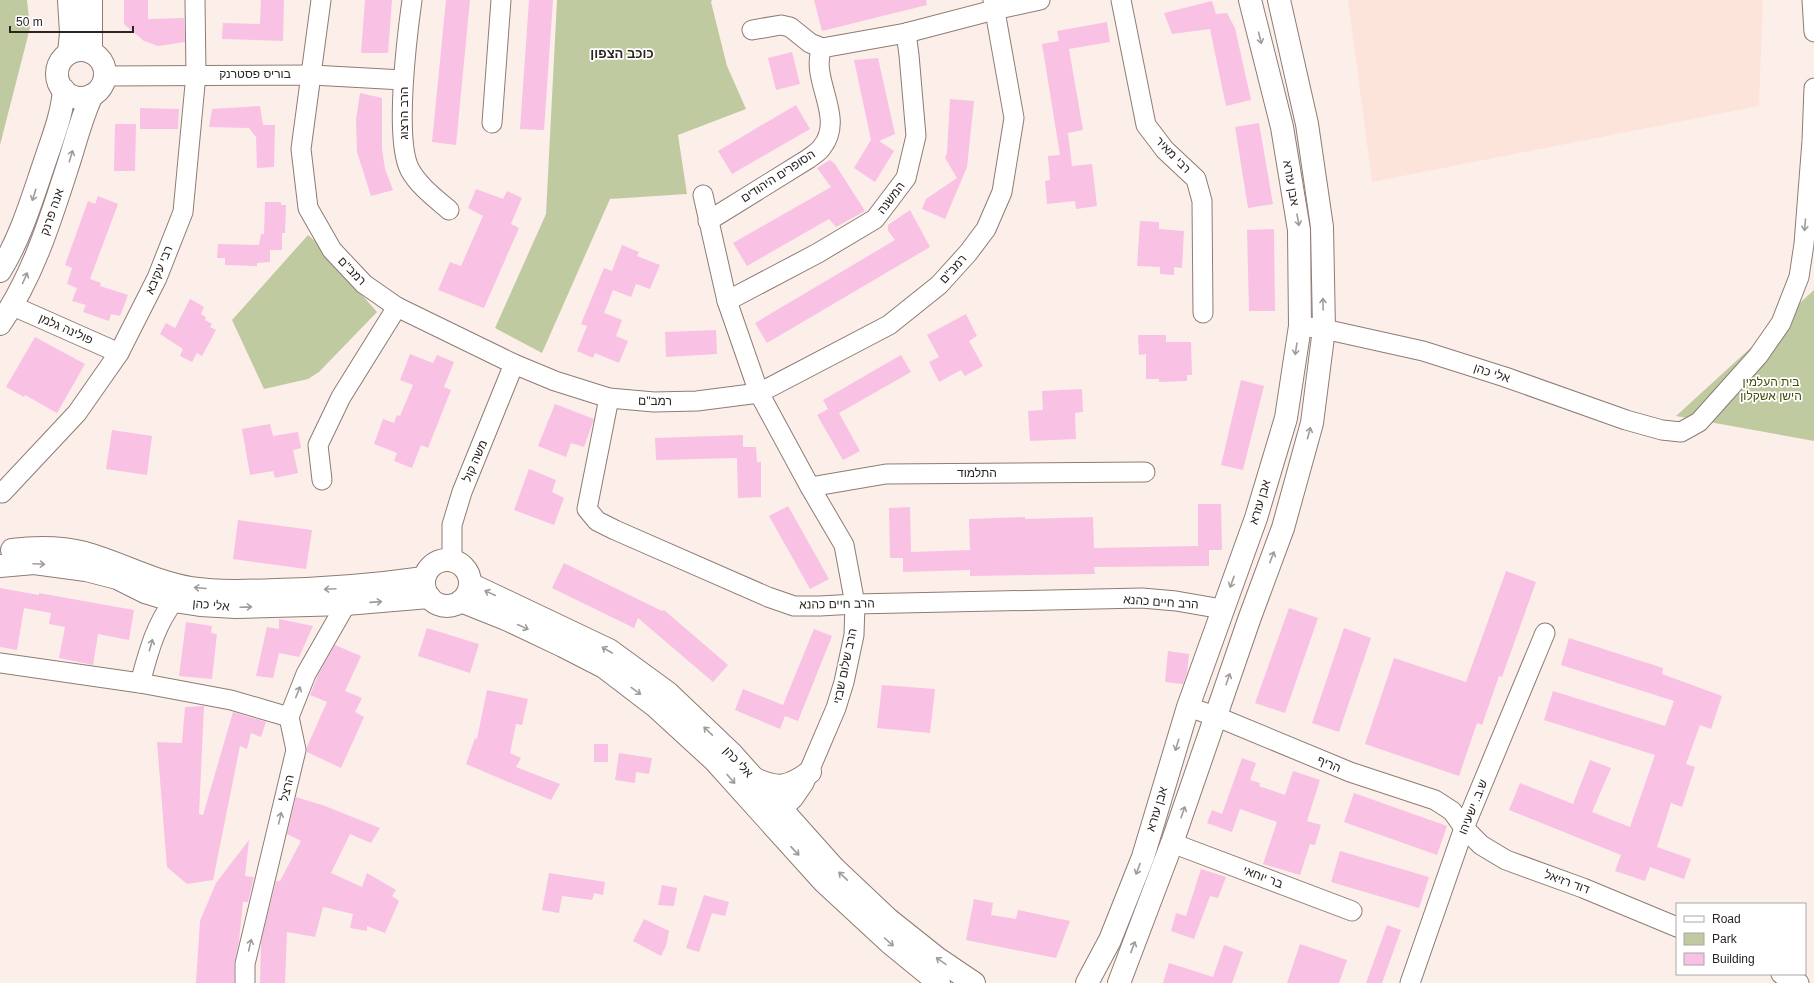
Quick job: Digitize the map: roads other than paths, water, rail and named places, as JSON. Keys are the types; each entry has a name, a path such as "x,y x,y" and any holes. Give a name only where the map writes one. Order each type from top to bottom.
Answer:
{"street":[{"path":"69,0 71,33 69,53"},
{"path":"91,0 91,52"},
{"name":"רבי עקיבא","path":"2,493 77,413 119,353 157,278 183,212 196,74 195,0"},
{"name":"רמב\"ם","path":"321,0 301,150 308,208 332,250 364,284 397,307 514,364 555,381 610,398 654,402 697,401 759,393 889,325 938,286 968,253 986,229 1002,192 1014,118 993,5"},
{"name":"הרב הרצוג","path":"412,0 403,80 403,142 410,170 428,192 448,210"},
{"path":"492,123 501,0"},
{"path":"752,30 781,25 790,27 810,43 822,48 906,33 993,5 1040,0"},
{"name":"רבי מאיר","path":"1121,0 1146,125 1165,150 1196,179 1202,201 1203,313"},
{"name":"אבן עזרא","path":"1088,983 1110,940 1143,857 1188,707 1256,518 1286,418 1300,326 1299,230 1282,127 1250,0"},
{"name":"אבן עזרא","path":"1119,983 1172,843 1215,716 1286,520 1312,423 1324,329 1322,227 1307,124 1279,0"},
{"path":"1812,0 1814,32"},
{"name":"המשנה","path":"727,301 818,253 875,219 906,178 916,136 906,33"},
{"name":"הסופרים היהודים","path":"708,221 808,159 823,147 829,132 830,116 819,67 819,57 822,48"},
{"path":"76,50 91,52 102,61 106,76 101,88 92,95 77,97 64,90 60,84 57,70 60,63 69,53 76,50"},
{"name":"בוריס פסטרנק","path":"106,76 196,74 312,75 403,80"},
{"name":"אלי כהן","path":"1300,326 1324,329 1423,351 1505,377 1626,420 1662,430 1681,432 1699,422 1758,356 1782,322 1799,277 1804,244 1812,141 1814,88"},
{"name":"אנה פרנק","path":"0,272 11,253 28,211 62,109 64,90"},
{"name":"אנה פרנק","path":"0,324 13,306 42,241 70,158 81,119 92,95"},
{"name":"הרב שלום שבזי","path":"703,195 727,301 759,393 810,487 844,545 855,604 854,635 844,682 836,708 810,772 793,799 776,817"},
{"name":"פולינה גלמן","path":"13,306 119,353"},
{"path":"322,480 318,445 341,397 397,307"},
{"name":"משה קול","path":"452,561 452,526 462,492 514,364"},
{"name":"הרב חיים כהנא","path":"610,398 587,509 597,521 781,602 801,606 1142,598 1176,601 1222,609"},
{"name":"התלמוד","path":"810,487 886,474 1145,472"},
{"name":"אלי כהן","path":"0,552 29,548 84,553 162,581 192,588 222,590 427,588"},
{"path":"446,560 452,561 463,567 467,572 466,593 448,606 440,605 427,588 426,573 434,564 446,560"},
{"name":"אלי כהן","path":"0,566 34,563 86,570 116,578 145,592 174,601 236,607 346,604 427,588"},
{"name":"אלי כהן","path":"466,593 609,650 668,693 732,754 753,778 776,817 830,887 890,943 940,983"},
{"name":"אלי כהן","path":"466,593 506,619 604,667 656,706 888,919 937,958 974,983"},
{"path":"140,683 153,637 166,610 174,601"},
{"path":"0,663 140,683 231,700 288,717 306,674 346,604"},
{"name":"ש.ב. ישעיהו","path":"1410,983 1464,828 1545,634"},
{"name":"הריף","path":"1188,707 1215,716 1350,772 1435,800 1452,811 1464,828"},
{"name":"הרצל","path":"245,983 245,964 296,750 288,717"},
{"path":"753,778 772,785 783,786 798,781 810,772"},
{"name":"דוד רזיאל","path":"1464,828 1481,845 1506,860 1583,888 1676,927"},
{"name":"בר יוחאי","path":"1172,843 1352,911"},
{"path":"1783,975 1799,983"}],"district":[{"name":"כוכב הצפון","path":"622,53"}],"park label":[{"name":"בית העלמין הישן אשקלון","path":"1771,389"}]}
